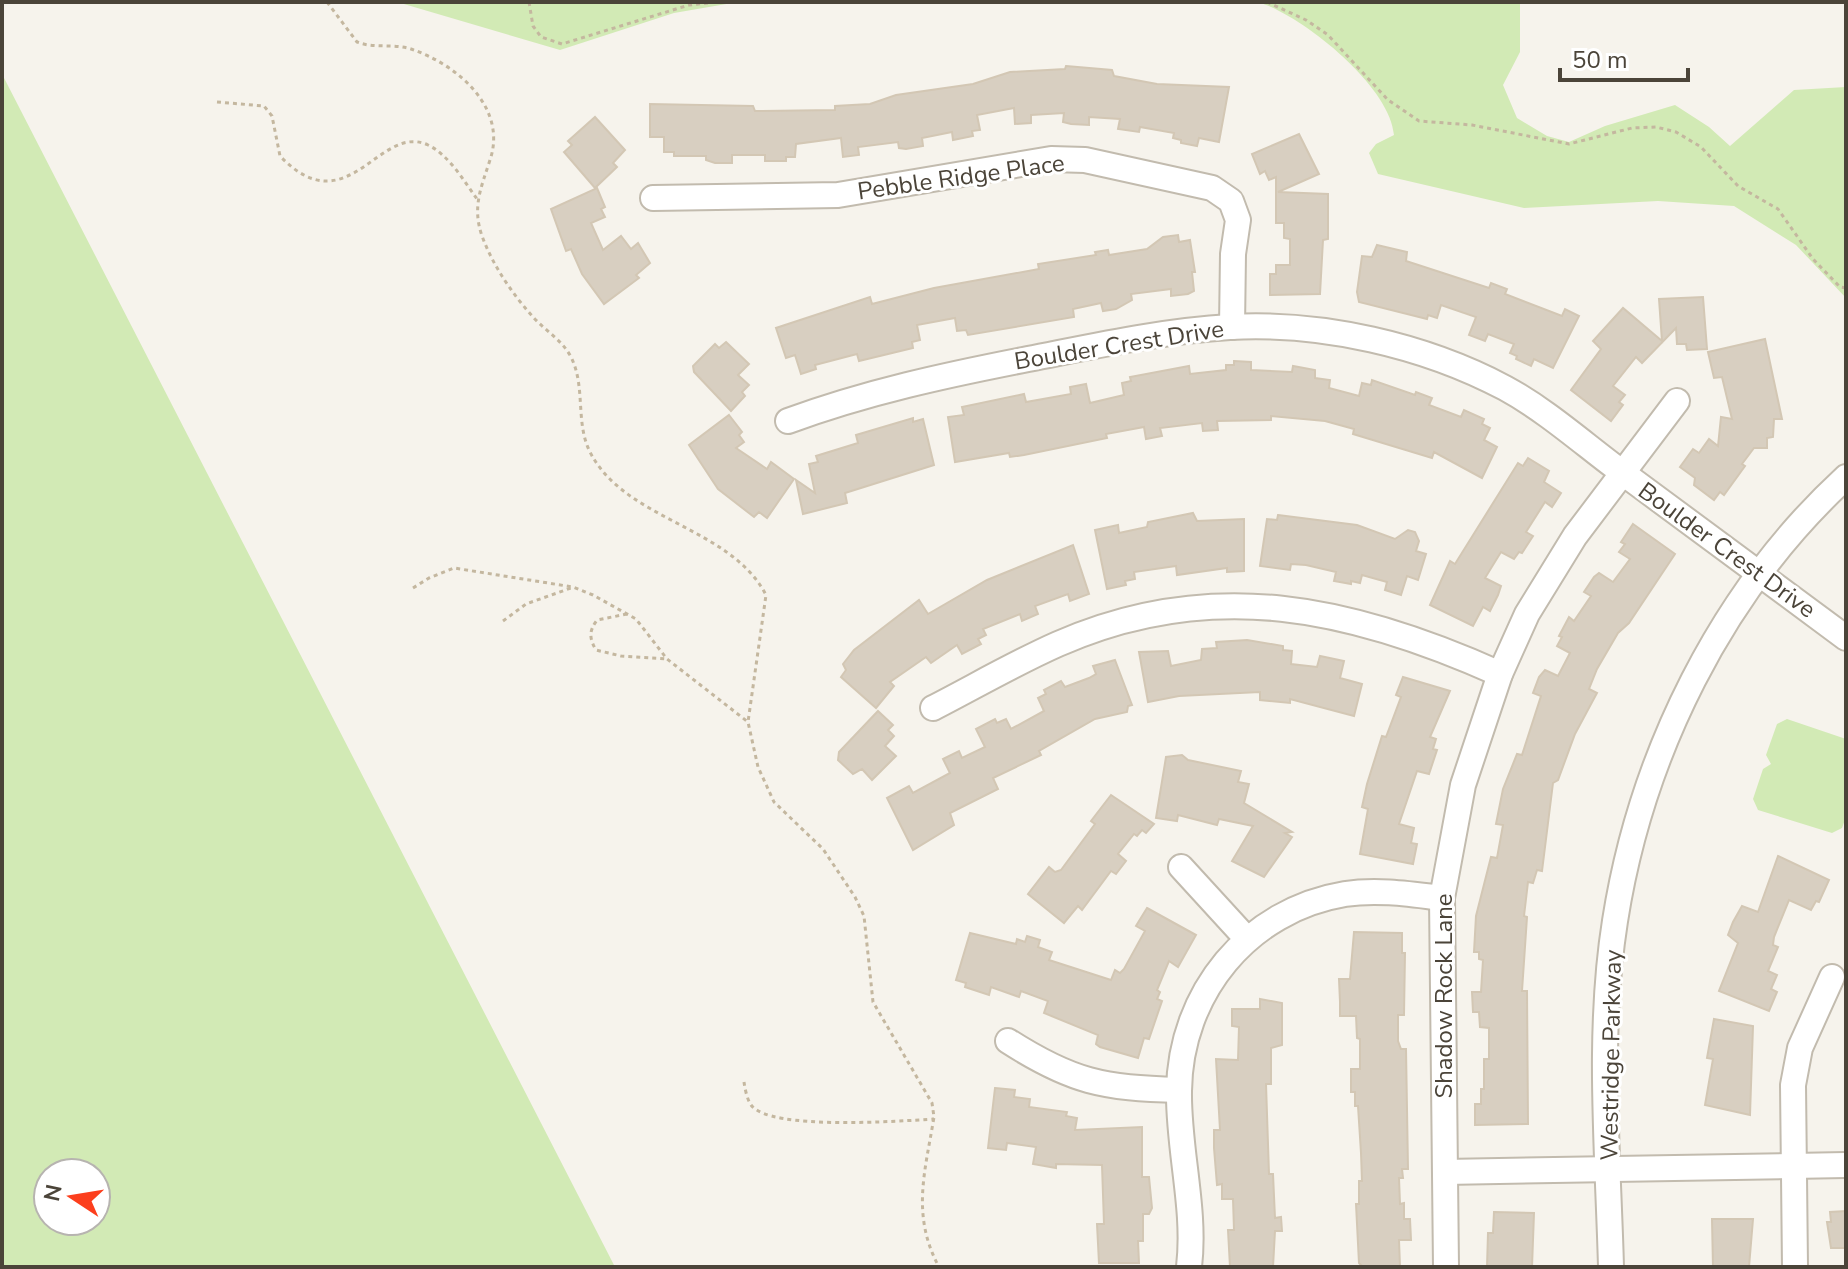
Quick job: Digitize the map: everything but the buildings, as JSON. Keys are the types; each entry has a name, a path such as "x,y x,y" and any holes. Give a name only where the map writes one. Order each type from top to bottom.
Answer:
{"street":[{"name":"Pebble Ridge Place","path":"653,198 838,195 1051,159 1085,160 1212,188 1231,201 1238,220 1233,254 1232,327"},
{"name":"Boulder Crest Drive","path":"788,421 847,399 908,383 1151,335 1232,327 1333,333 1391,345 1451,365 1505,389 1846,638"},
{"name":"Shadow Rock Lane","path":"1446,1267 1442,898 1463,785 1500,674 1527,614 1552,572 1622,472 1677,401"},
{"name":"Westridge Parkway","path":"1611,1267 1607,1010 1614,922 1631,842 1657,761 1686,694 1715,641 1760,574 1798,526 1846,477"},
{"path":"933,708 1057,644 1143,618 1199,608 1262,606 1346,617 1438,646 1500,674"},
{"path":"1181,867 1246,938"},
{"path":"1189,1267 1179,1090 1183,1055 1202,994 1246,938 1279,917 1345,894 1380,891 1442,898"},
{"path":"1795,1267 1793,1085 1800,1048 1832,977"},
{"path":"1008,1041 1076,1079 1131,1089 1179,1090"},
{"path":"1445,1172 1846,1165"}],"path":[{"path":"327,2 357,42 412,49 463,77 475,88 489,120 492,142 492,157 477,199 483,237 505,280 570,355 577,371 581,430 598,466 616,485 711,544 747,569 760,583 767,607 748,722 758,767 774,802 823,849 855,897 864,916 873,1002 932,1103 934,1119 920,1210 930,1251 939,1267"},
{"path":"529,2 533,26 541,37 562,44 689,5 717,2"},
{"path":"1267,2 1306,20 1328,35 1388,100 1419,121 1472,125 1569,144 1632,128 1656,127 1676,132 1701,147 1738,186 1778,209 1813,259 1840,287 1846,288"},
{"path":"217,102 264,106 272,116 280,156 306,176 323,182 341,181 387,152 415,142 427,145 440,154 477,199"},
{"path":"413,588 454,568 573,587 628,613 654,639 667,659 748,722"},
{"path":"503,621 526,604 573,587"},
{"path":"628,613 597,620 591,629 591,641 596,650 621,656 667,659"},
{"path":"744,1082 752,1107 768,1117 842,1123 934,1119"}],"green space":[{"path":"397,2 738,2 674,13 560,50"},
{"path":"1258,2 1520,3 1520,52 1503,85 1517,118 1547,136 1569,142 1605,126 1675,105 1709,127 1730,146 1794,90 1846,87 1846,298 1796,245 1734,206 1658,201 1524,208 1378,174 1369,153 1376,144 1394,135 1389,116 1377,96 1361,75 1320,37"},
{"path":"2,74 615,1267 2,1267"},
{"path":"1787,719 1846,739 1846,817 1842,828 1832,833 1758,810 1753,799 1763,769 1771,764 1766,755 1777,724"}]}
